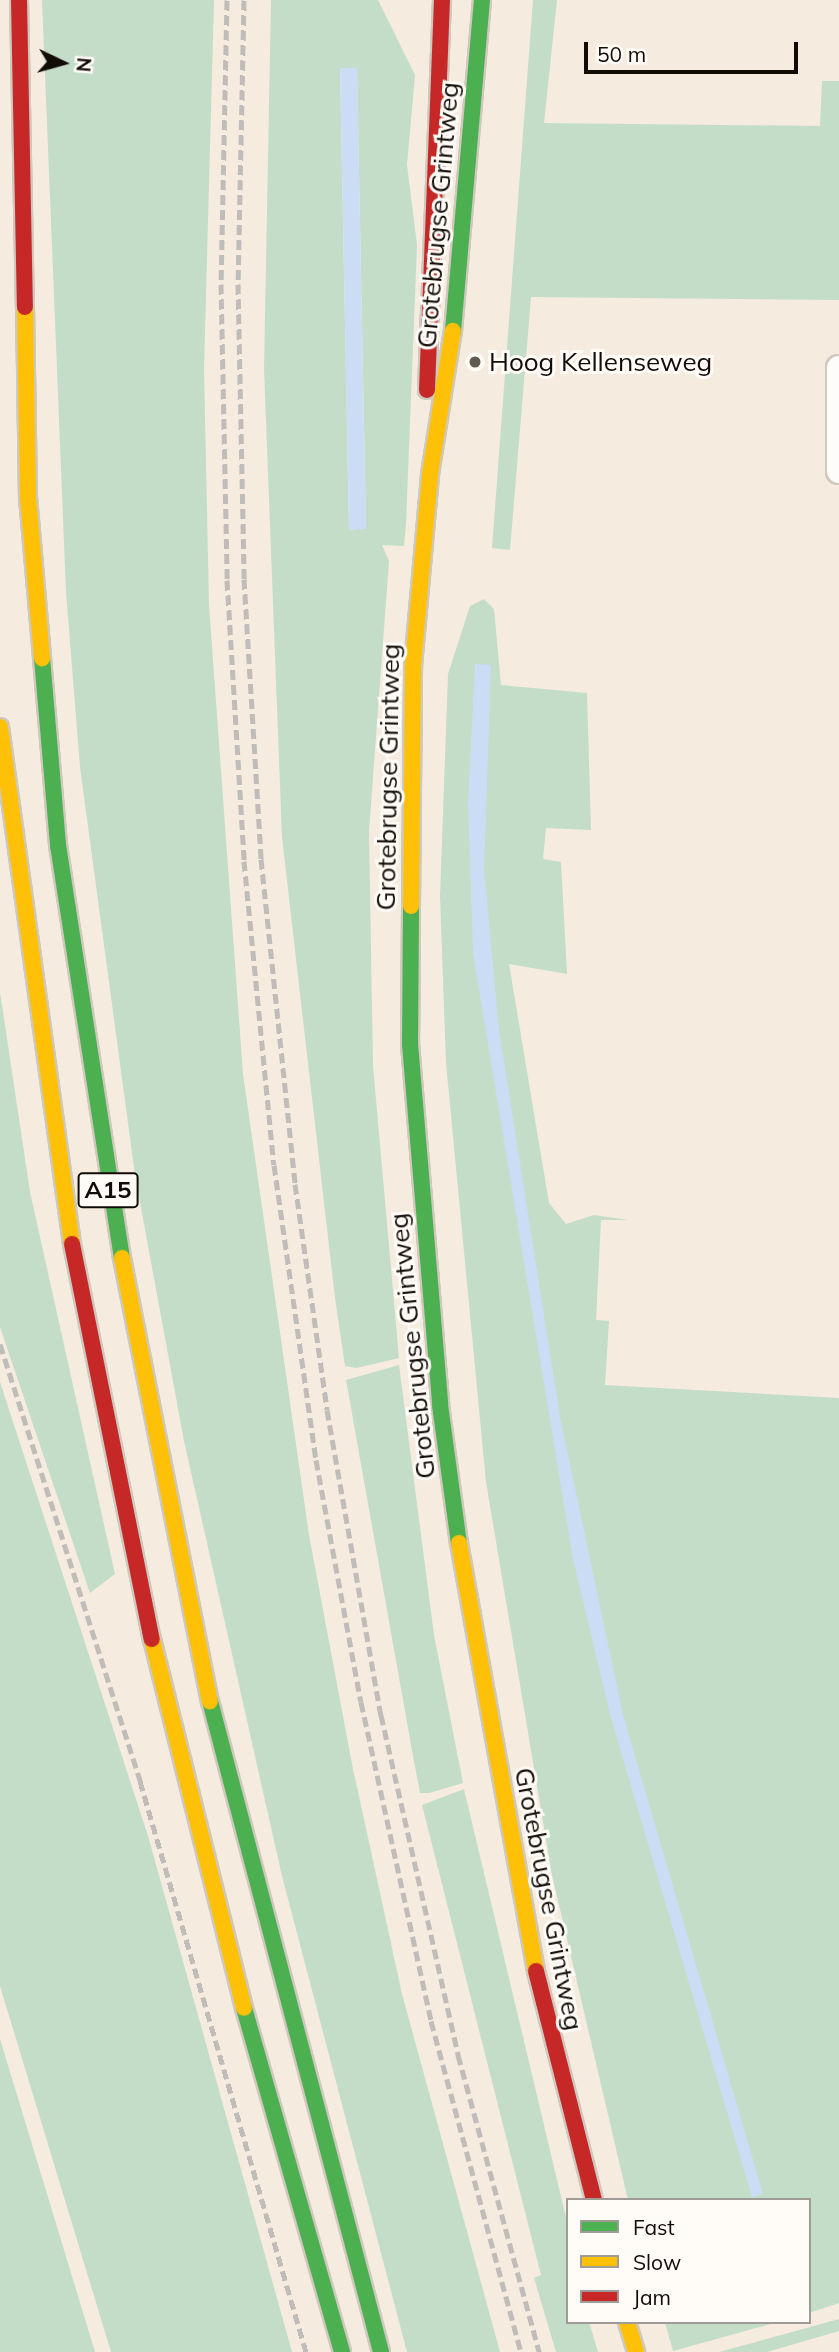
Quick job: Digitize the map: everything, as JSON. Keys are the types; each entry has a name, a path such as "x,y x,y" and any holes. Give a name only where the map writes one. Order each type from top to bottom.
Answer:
{"main road":[{"name":"A15","path":"19,0 28,497 58,845 87,1062 155,1449 209,1698 381,2352"},
{"name":"Grotebrugse Grintweg","path":"442,0 431,176 430,474 413,666 410,1044 430,1300 468,1605 542,2004 593,2198"},
{"name":"Grotebrugse Grintweg","path":"430,474 451,359 482,0"},
{"name":"A15","path":"0,727 64,1204 150,1632 247,2021 342,2352"},
{"path":"628,2324 636,2352"}],"street":[{"path":"839,368 839,471"}],"green space":[{"path":"42,0 214,0 204,369 209,605 243,1074 309,1535 352,1764 402,1994 500,2352 407,2352 282,1876 184,1441 135,1175 80,767 66,592"},
{"path":"271,0 378,0 415,75 407,165 417,245 406,524 404,546 382,545 389,561 369,831 373,1066 399,1358 356,1368 345,1366 335,1298 282,837 264,369","holes":["357,68 366,528 349,530 340,69"]},
{"path":"533,0 557,0 544,123 820,126 822,81 839,81 839,300 531,297 510,550 492,548"},
{"path":"484,599 494,609 501,685 587,693 591,830 546,828 543,859 561,862 567,974 509,964 549,1203 566,1224 594,1215 628,1220 601,1220 596,1320 609,1321 605,1385 839,1398 839,2303 811,2312 811,2198 628,2198 552,1875 486,1482 446,1063 440,896 448,674 470,606"},
{"path":"0,992 30,1192 115,1574 90,1593 0,1327"},
{"path":"399,1365 434,1635 463,1783 429,1793 420,1793 346,1380"},
{"path":"0,1382 148,1836 292,2352 111,2352 0,1986"},
{"path":"464,1789 566,2218 566,2324 590,2324 598,2352 556,2352 534,2278 541,2275 422,1805"},
{"path":"0,2039 95,2352 0,2352"},
{"path":"839,2319 839,2331 767,2352 719,2352"},
{"path":"666,2324 771,2324 673,2351"}],"water":[{"path":"340,68 357,68 366,529 349,530"},
{"path":"475,664 491,665 484,869 499,1030 560,1417 623,1715 763,2194 752,2197 611,1718 573,1559 473,953 468,803"}],"railway":[{"path":"227,0 221,284 227,580 244,861 274,1165 316,1460 361,1702 431,2021 521,2352"},
{"path":"244,0 238,284 244,579 261,859 295,1184 327,1410 381,1715 458,2055 539,2352"},
{"path":"0,1344 140,1781 306,2352"}],"traffic: fast":[{"path":"453,331 482,0"},
{"path":"42,658 58,845 122,1258"},
{"path":"411,906 410,1044 440,1405 459,1543"},
{"path":"210,1701 381,2352"},
{"path":"244,2008 342,2352"}],"traffic: slow":[{"path":"25,307 28,497 42,658"},
{"path":"411,906 413,666 430,474 453,331"},
{"path":"0,727 72,1244"},
{"path":"122,1258 210,1701"},
{"path":"459,1543 536,1971"},
{"path":"152,1639 244,2008"},
{"path":"628,2324 636,2352"}],"traffic: jam":[{"path":"19,0 25,307"},
{"path":"427,390 442,0"},
{"path":"72,1244 152,1639"},
{"path":"536,1971 593,2198"}],"place":[{"name":"Hoog Kellenseweg","path":"475,362"}]}
